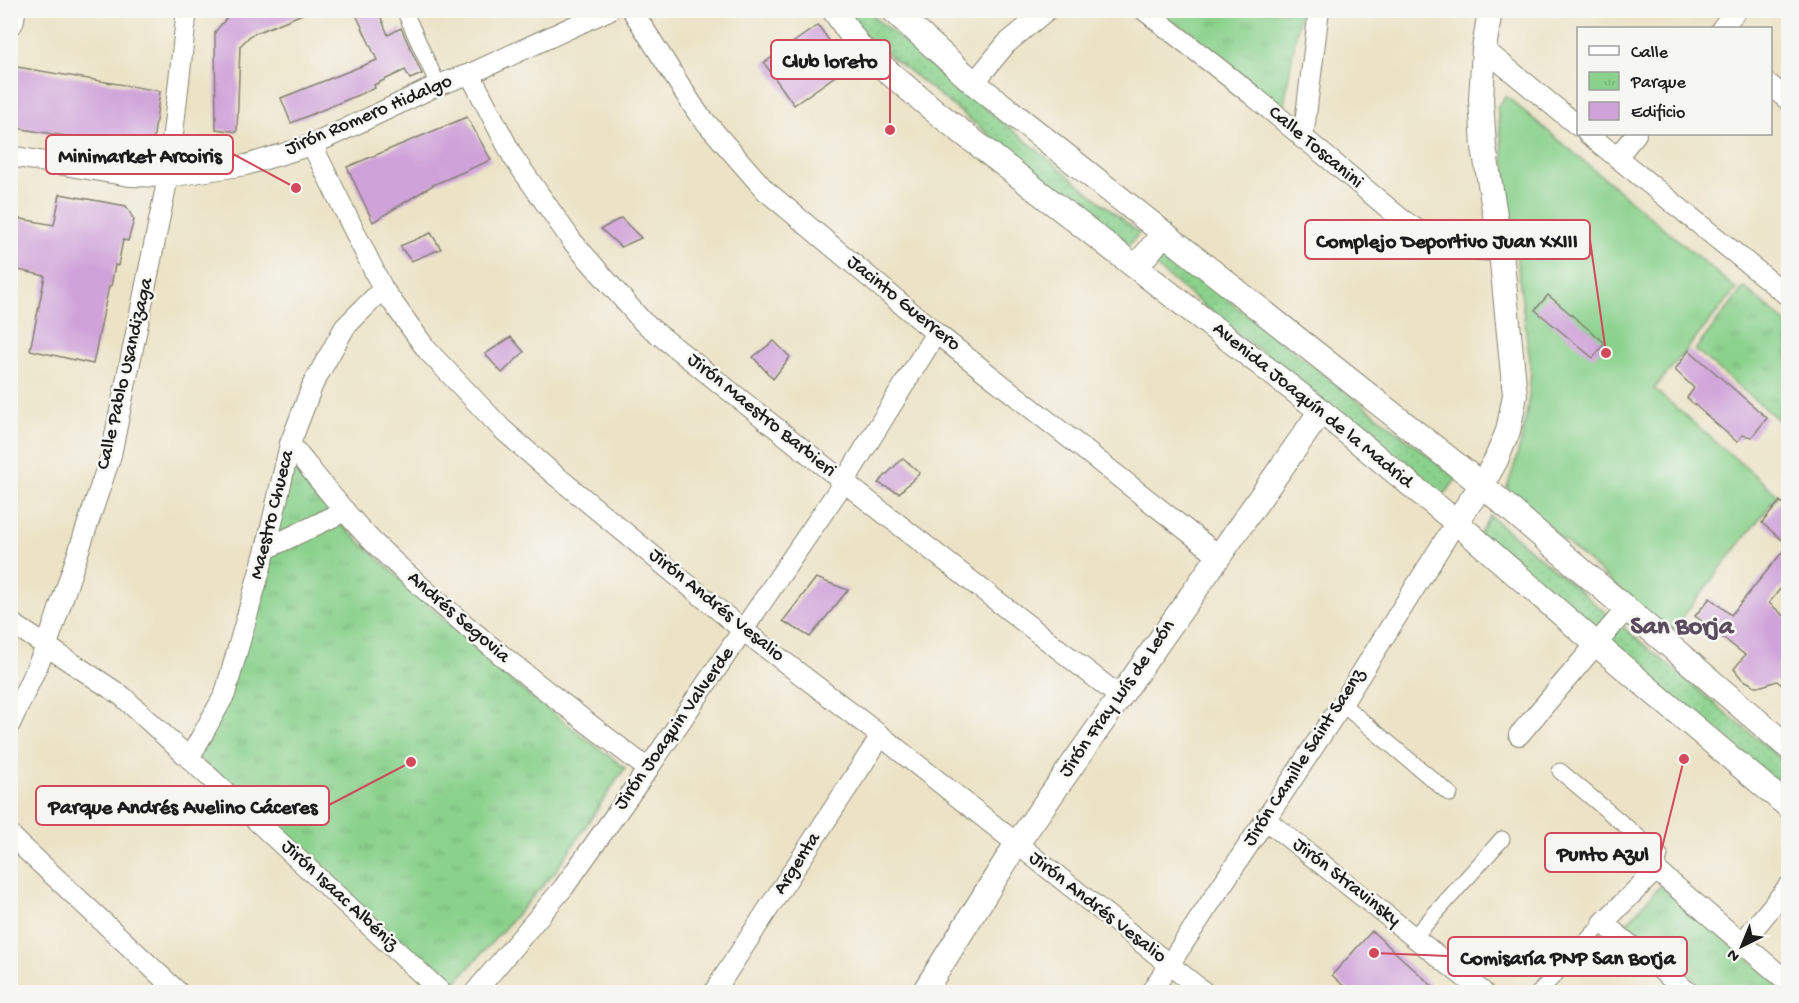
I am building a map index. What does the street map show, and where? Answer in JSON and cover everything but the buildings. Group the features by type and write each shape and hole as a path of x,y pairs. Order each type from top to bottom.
{"main road":[{"path":"10,21 12,10"}],"street":[{"name":"Calle Pablo Usandizaga","path":"10,724 47,645 111,454 168,177 187,10"},
{"path":"404,10 438,85"},
{"name":"Jirón Romero Hidalgo","path":"10,156 129,176 168,177 246,165 312,145 438,85 470,74 609,10"},
{"name":"Jacinto Guerrero","path":"632,10 697,112 765,190 936,333 1218,555"},
{"name":"Avenida Joaquín de la Madrid","path":"834,10 861,49 936,112 1321,411 1456,522 1596,645 1788,806"},
{"path":"893,10 974,83 1482,485 1788,747"},
{"path":"974,83 1006,44 1047,10"},
{"name":"Calle Toscanini","path":"1144,10 1251,94 1400,218 1429,238 1457,247 1501,252"},
{"path":"1303,139 1319,10"},
{"path":"1456,522 1496,460 1508,431 1515,395 1501,252 1484,147 1481,99 1484,50 1490,10"},
{"path":"1723,27 1737,10"},
{"path":"1484,50 1577,125"},
{"name":"Jirón Maestro Barbieri","path":"470,74 513,157 572,241 643,322 1119,696"},
{"path":"1772,87 1788,100"},
{"path":"1589,135 1788,296"},
{"path":"1617,157 1635,135"},
{"name":"Jirón Andrés Vesalio","path":"312,145 383,289 427,350 502,429 744,631 881,736 1204,993"},
{"path":"1136,267 1164,233"},
{"name":"Maestro Chueca","path":"190,757 225,694 266,549 290,444 313,384 345,327 383,289"},
{"name":"Jirón Joaquin Valverde","path":"475,993 564,887 648,769 844,482 936,333"},
{"name":"Jirón Fray Luís de León","path":"924,993 1016,845 1321,411"},
{"name":"Andrés Segovia","path":"290,444 372,541 440,604 529,680 648,769"},
{"path":"266,549 345,511"},
{"name":"Jirón Camille Saint Saenz","path":"1151,993 1342,704 1456,522"},
{"path":"1519,735 1627,608"},
{"name":"Jirón Isaac Albéniz","path":"10,622 122,696 441,993"},
{"path":"1342,704 1450,794"},
{"name":"Argenta","path":"714,993 881,736"},
{"path":"1539,993 1603,923 1656,870 1660,855 1560,771"},
{"name":"Jirón Stravinsky","path":"1265,819 1483,993"},
{"path":"10,835 178,993"},
{"path":"1414,937 1502,839"},
{"path":"1656,870 1788,982"},
{"path":"1742,943 1788,887"},
{"path":"1603,923 1688,993"}],"green space":[{"path":"847,11 871,11 876,19 1139,233 1129,245 857,30"},
{"path":"1156,11 1300,11 1283,111"},
{"path":"1506,96 1736,289 1654,389 1778,495 1670,633 1506,490 1523,431 1531,370 1497,107"},
{"path":"1165,251 1457,478 1442,498 1152,264"},
{"path":"1744,287 1788,324 1788,428 1695,350"},
{"path":"287,458 331,510 272,540"},
{"path":"1490,516 1787,764 1774,783 1478,536"},
{"path":"338,521 513,683 625,768 555,872 448,991 197,756 271,554"},
{"path":"1660,886 1788,992 1709,992 1626,924"}],"place":[{"name":"Club loreto","path":"890,130"},
{"name":"Minimarket Arcoiris","path":"296,188"},
{"name":"Complejo Deportivo Juan XXIII","path":"1606,353"},
{"name":"Punto Azul","path":"1684,759"},
{"name":"Parque Andrés Avelino Cáceres","path":"411,762"},
{"name":"Comisaría PNP San Borja","path":"1374,953"}],"district":[{"name":"San Borja","path":"1682,628"}]}
